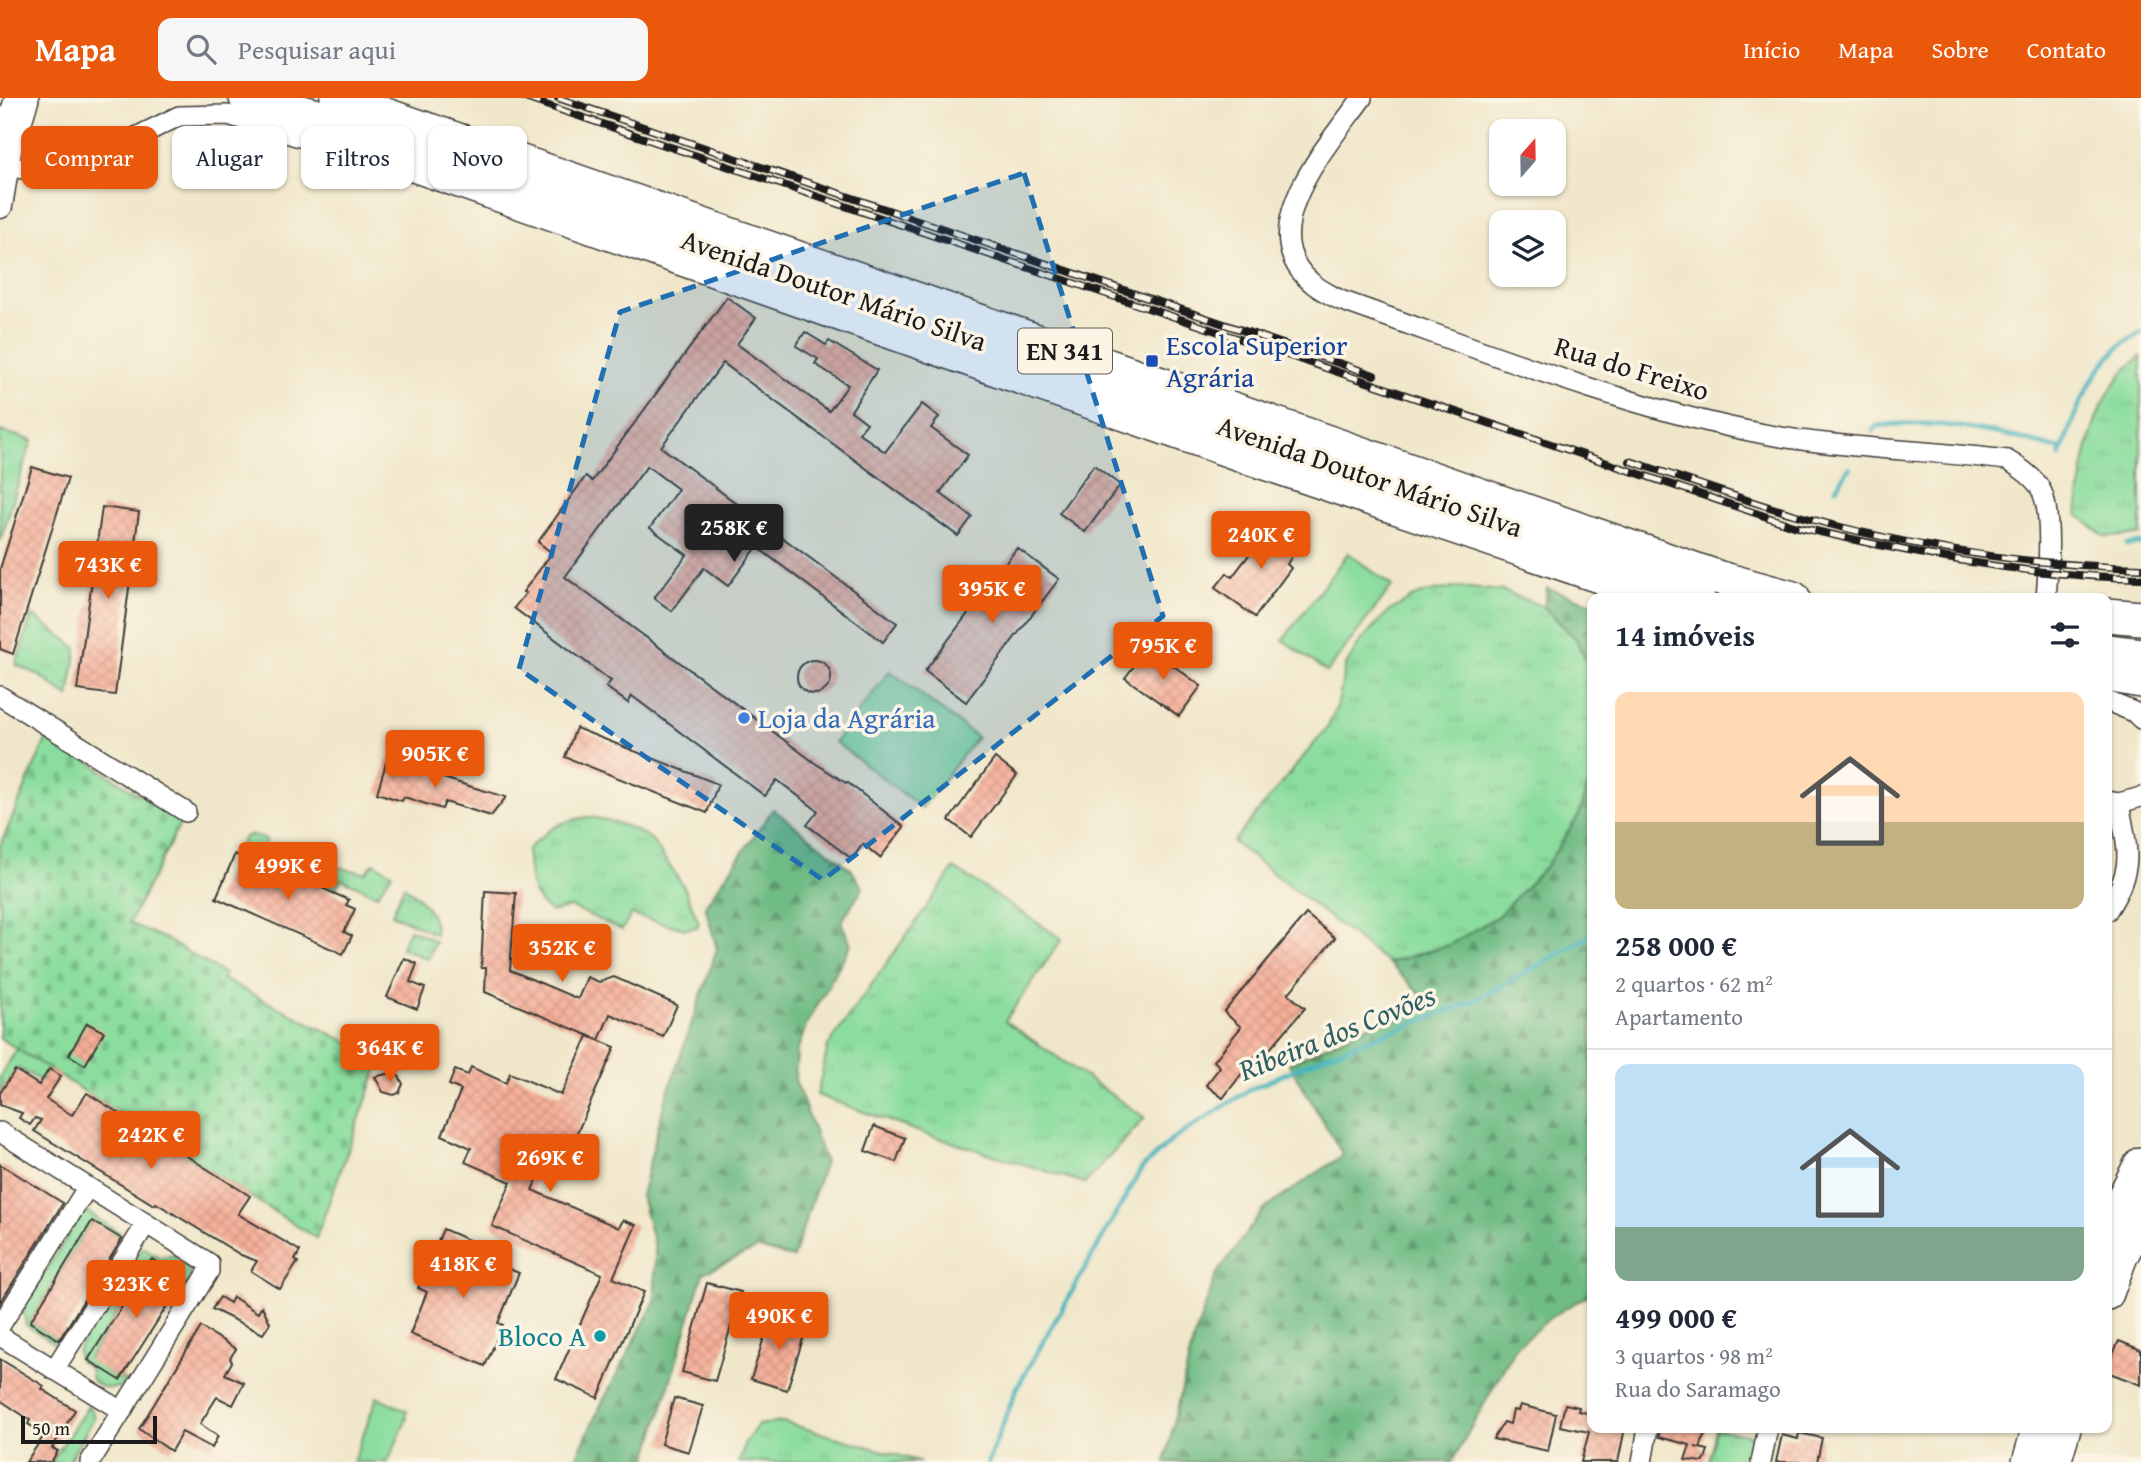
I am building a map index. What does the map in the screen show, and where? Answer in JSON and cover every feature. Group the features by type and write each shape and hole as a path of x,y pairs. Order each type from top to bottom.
{"highway":[{"name":"EN 341","path":"246,98 314,115 1684,593"},
{"name":"EN 341","path":"337,98 1720,578 1775,593"},
{"path":"2112,615 2141,618"},
{"path":"2112,652 2141,655"},
{"path":"2112,676 2141,681"},
{"path":"2112,1220 2141,1164"},
{"path":"2112,1280 2141,1216"},
{"path":"2029,1462 2038,1433"},
{"path":"2054,1462 2063,1433"}],"street":[{"name":"Rua do Freixo","path":"1362,98 1314,164 1295,198 1289,221 1289,242 1298,268 1312,283 1340,300 1584,385 1682,415 1808,442 2007,460 2024,471 2040,488 2046,505 2046,593"},
{"path":"0,206 15,108"},
{"name":"Avenida Doutor Mário Silva","path":"7,167 54,172 75,167 178,116 228,115 407,170 1261,469 1627,593"},
{"path":"0,696 186,812"},
{"path":"2112,703 2134,712 2141,719"},
{"path":"2112,903 2127,873 2127,847 2113,802 2141,797"},
{"path":"0,1132 209,1264 209,1271 90,1462"},
{"path":"0,1326 87,1188"},
{"path":"54,1370 146,1224"},
{"path":"0,1336 122,1411"},
{"path":"1642,1462 1647,1433"},
{"path":"1761,1462 1767,1433"}],"highlighted area":[{"path":"1024,173 1163,616 823,880 519,669 620,312"}],"green space":[{"path":"2141,356 2141,535 2105,537 2077,514 2087,449 2101,407 2111,388 2124,371"},
{"path":"0,431 32,440 0,542"},
{"path":"1348,553 1392,586 1327,672 1283,640"},
{"path":"1457,587 1503,591 1544,607 1576,639 1587,662 1587,790 1579,815 1545,868 1498,916 1449,945 1388,963 1233,842 1328,727 1338,704 1345,667 1360,642 1388,612 1419,594"},
{"path":"1547,588 1587,601 1587,662 1576,639 1544,607"},
{"path":"32,615 77,648 69,697 37,674 16,665"},
{"path":"890,671 977,737 922,808 835,742"},
{"path":"48,735 181,822 129,923 167,940 224,974 222,979 381,1059 316,1238 0,1038 0,846"},
{"path":"1587,790 1587,1296 1551,1317 1515,1348 1452,1462 1165,1462 1193,1341 1216,1275 1263,1210 1343,1155 1289,1064 1425,998 1388,963 1449,945 1498,916 1547,865 1579,815"},
{"path":"773,809 851,869 863,888 841,922 851,944 806,1026 797,1052 795,1080 825,1161 793,1258 758,1248 703,1273 646,1462 574,1462 655,1301 655,1249 641,1196 664,1104 717,949 705,906"},
{"path":"589,817 621,825 651,839 684,887 699,923 697,927 686,929 631,915 622,930 571,907 551,912 543,906 534,892 527,850 555,827"},
{"path":"251,835 266,839 265,852 365,873 374,863 392,873 377,895 341,879 336,888 240,846 244,837"},
{"path":"954,868 1062,939 1005,1021 1145,1118 1085,1183 925,1134 817,1095 828,1046"},
{"path":"404,886 430,913 435,934 392,914"},
{"path":"409,929 435,941 428,959 401,948"},
{"path":"17,1049 49,1069 41,1081 17,1067 0,1093 0,1076"},
{"path":"84,1210 122,1234 121,1239 92,1221 30,1322 63,1343 57,1345 26,1325 23,1309"},
{"path":"145,1248 159,1257 176,1255 187,1266 191,1281 186,1286 182,1283 183,1279 151,1259 88,1359 129,1383 106,1388 92,1380 90,1367 79,1361 77,1351 141,1249"},
{"path":"377,1397 407,1411 407,1418 388,1462 353,1462"},
{"path":"88,1406 94,1418 68,1462 51,1462"},
{"path":"783,1422 921,1462 739,1462 745,1443 758,1425"},
{"path":"1715,1433 1757,1437 1752,1462 1709,1462"}],"building":[{"path":"727,297 756,318 737,344 829,411 848,385 815,364 818,359 796,346 805,332 826,345 829,341 877,370 851,411 867,423 859,433 885,452 922,404 939,417 931,428 968,455 940,493 972,517 958,536 723,363 661,447 897,623 883,642 757,547 728,586 704,568 672,611 654,598 687,555 650,528 678,489 647,466 565,577 815,763 847,782 904,827 880,858 863,844 852,859 807,825 818,811 777,780 765,796 632,696 628,703 606,687 611,681 514,608 552,553 538,542 586,476 592,481"},
{"path":"1094,465 1120,485 1085,532 1059,513"},
{"path":"32,467 68,478 13,654 0,649 0,569"},
{"path":"102,507 139,512 115,695 77,690"},
{"path":"1271,526 1294,536 1299,545 1287,564 1291,568 1255,617 1215,588 1227,573 1232,577"},
{"path":"1017,548 1059,579 966,702 925,671"},
{"path":"1148,647 1201,686 1179,716 1125,678"},
{"path":"814,660 826,665 831,677 826,689 814,694 802,689 797,677 802,665"},
{"path":"576,728 718,784 707,813 565,757"},
{"path":"995,758 1017,775 971,837 949,820"},
{"path":"387,760 506,797 491,816 445,802 442,809 404,797 402,801 377,793"},
{"path":"235,854 252,862 254,858 349,900 346,905 355,909 344,932 352,936 343,954 216,898"},
{"path":"485,891 516,893 510,970 578,999 587,977 599,982 614,977 677,1005 663,1037 610,1014 599,1040 485,992 486,968 481,968"},
{"path":"1306,914 1335,938 1288,994 1305,1008 1269,1050 1264,1045 1223,1098 1206,1085 1220,1067 1214,1061 1241,1027 1224,1012"},
{"path":"404,958 417,964 410,982 425,988 417,1009 387,997"},
{"path":"87,1023 104,1032 85,1065 69,1055"},
{"path":"588,1036 615,1047 566,1158 550,1151 532,1190 619,1228 623,1220 636,1225 613,1278 644,1292 598,1398 556,1379 602,1274 492,1226 511,1182 465,1162 471,1148 442,1135 461,1090 449,1085 455,1070 468,1075 471,1067 506,1083 510,1073 561,1095"},
{"path":"49,1069 61,1076 46,1099 72,1115 87,1093 250,1196 238,1214 300,1251 295,1260 298,1262 280,1289 251,1271 257,1261 241,1255 156,1203 154,1205 34,1131 41,1120 35,1118 30,1125 19,1118 22,1113 0,1105 0,1093 15,1070 39,1085"},
{"path":"390,1073 399,1076 403,1084 399,1093 394,1095 383,1092 375,1077"},
{"path":"874,1126 905,1138 896,1162 865,1151"},
{"path":"0,1164 63,1203 0,1303"},
{"path":"92,1221 122,1239 59,1340 30,1322"},
{"path":"443,1229 473,1242 468,1252 519,1273 498,1323 503,1325 485,1366 410,1334 427,1292 418,1288"},
{"path":"152,1259 184,1279 176,1291 173,1290 165,1304 167,1306 120,1380 88,1360"},
{"path":"707,1283 741,1292 715,1381 682,1372"},
{"path":"220,1297 230,1303 233,1297 258,1313 262,1306 270,1323 263,1334 212,1309"},
{"path":"771,1315 807,1326 787,1390 751,1379"},
{"path":"201,1327 236,1349 225,1374 244,1383 233,1405 217,1397 200,1424 218,1436 212,1448 182,1432 171,1451 139,1429"},
{"path":"2119,1341 2141,1350 2141,1385 2112,1374 2112,1356"},
{"path":"0,1359 44,1386 42,1389 75,1410 52,1448 58,1451 51,1462 26,1462 45,1434 28,1424 30,1420 0,1400"},
{"path":"674,1398 703,1406 689,1452 661,1444"},
{"path":"1565,1404 1579,1407 1578,1411 1587,1413 1587,1432 1560,1426"},
{"path":"1520,1405 1556,1414 1548,1451 1493,1439 1504,1422 1510,1424 1513,1410 1518,1411"},
{"path":"1589,1433 1624,1433 1618,1462 1581,1462"},
{"path":"1659,1433 1705,1433 1700,1448 1695,1447 1708,1450 1704,1462 1685,1460 1690,1445 1659,1437"},
{"path":"1799,1433 1822,1438 1817,1462 1776,1462 1782,1435 1798,1439"}],"waterway":[{"path":"2060,456 2076,413 2098,371 2118,348 2141,332"},
{"path":"1873,431 1877,426 1899,424 1946,426 1994,433 2062,450"},
{"path":"1836,488 1849,468"},
{"name":"Ribeira dos Covões","path":"2127,545 2141,543"},
{"name":"Ribeira dos Covões","path":"988,1462 1017,1388 1142,1168 1173,1139 1249,1090 1329,1054 1472,1002 1587,938"}],"railway":[{"path":"525,98 1794,526 1880,545 2009,568 2141,578"},
{"path":"558,98 1374,375"},
{"path":"1630,461 1775,509 1880,536 2010,558 2141,568"}],"place":[{"name":"Escola Superior Agrária","path":"1152,361"},
{"name":"Loja da Agrária","path":"744,718"},
{"name":"Bloco A","path":"600,1336"}]}
